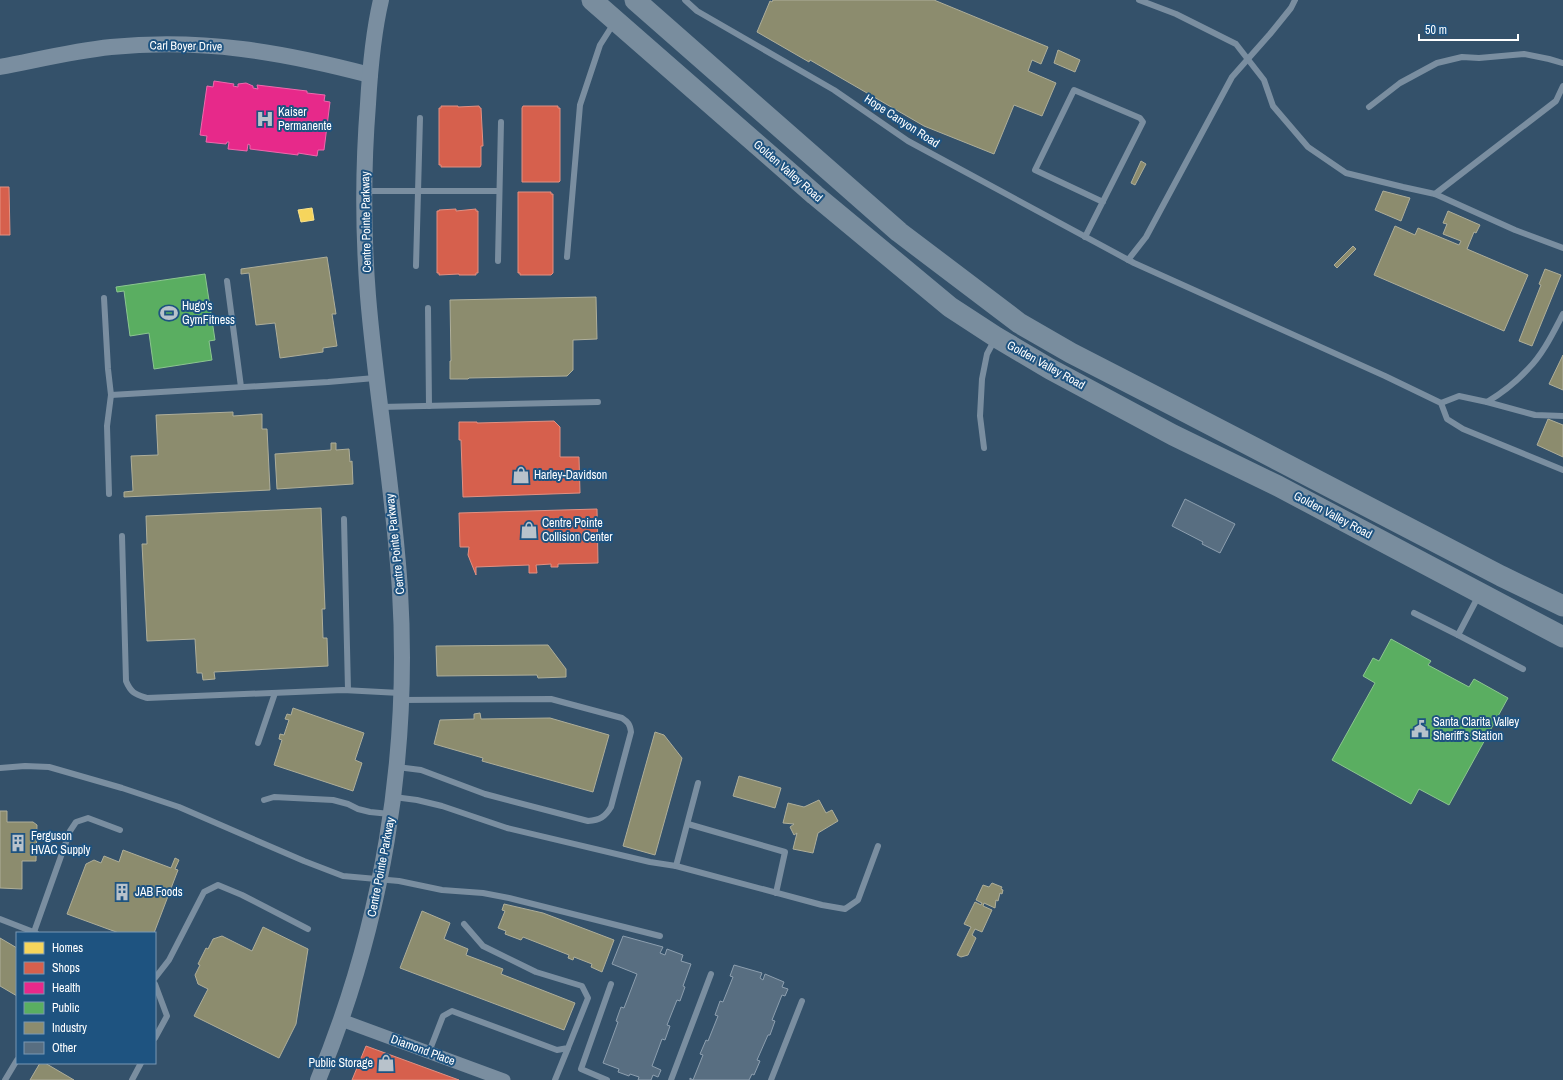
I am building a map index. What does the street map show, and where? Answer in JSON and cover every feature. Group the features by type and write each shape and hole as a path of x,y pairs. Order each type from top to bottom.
{"main road":[{"name":"Golden Valley Road","path":"592,0 814,195 950,307 996,337 1050,368 1173,435 1278,486 1563,637"},
{"name":"Golden Valley Road","path":"635,0 899,232 1019,323 1071,353 1176,408 1501,576 1563,606"}],"street":[{"name":"Centre Pointe Parkway","path":"318,1080 341,1020 358,968 380,880 394,797 402,697 400,591 368,294 364,191 366,119 370,75 381,0"},
{"name":"Carl Boyer Drive","path":"0,67 60,54 112,47 190,44 268,52 320,62 370,75"},
{"name":"Diamond Place","path":"341,1020 504,1080"}],"lane":[{"name":"Hope Canyon Road","path":"685,0 697,11 834,90 908,141 1085,237 1131,261 1385,376 1441,403"},
{"path":"1139,0 1176,14 1236,44 1264,80 1273,106 1308,147 1346,173 1435,194 1515,230 1563,248"},
{"path":"1131,261 1146,237 1232,77 1270,34 1291,8 1295,0"},
{"path":"567,258 580,105 600,45 616,20"},
{"path":"1369,107 1400,83 1437,63 1462,57 1479,58 1524,54 1563,63"},
{"path":"1435,194 1556,101 1563,86"},
{"path":"1085,237 1103,202 1144,122 1140,118 1074,90 1034,170 1103,202"},
{"path":"416,266 420,118"},
{"path":"498,261 501,122"},
{"path":"364,191 499,191"},
{"path":"227,281 241,387"},
{"path":"104,298 111,395 107,426 108,494"},
{"path":"428,308 429,406"},
{"path":"1487,402 1504,391 1529,369 1549,340 1563,314"},
{"path":"984,448 980,416 982,379 987,354 996,337"},
{"path":"111,395 377,378"},
{"path":"1563,416 1535,415 1460,396 1441,403 1447,419 1464,429 1563,470"},
{"path":"380,407 598,402"},
{"path":"344,518 348,690"},
{"path":"122,536 126,681 129,690 137,695 147,698 348,690 402,697 551,699 622,718 627,721 631,732 611,807 608,813 601,819 596,820 588,821 485,794 421,770 397,767"},
{"path":"1458,635 1480,592"},
{"path":"1414,613 1523,668"},
{"path":"258,743 275,693"},
{"path":"0,768 25,766 48,767 122,788 179,808 343,876 399,881 442,890 483,893 509,898 660,936"},
{"path":"676,866 698,783"},
{"path":"264,800 274,797 333,800 370,812 391,814"},
{"path":"394,797 417,800 442,806 507,828 650,862 676,866 822,906 845,909 858,900 878,846"},
{"path":"35,932 70,831 76,822 88,818 120,830"},
{"path":"688,824 785,852 776,893"},
{"path":"156,977 169,960 204,892 218,885 242,894 308,929"},
{"path":"0,919 32,932"},
{"path":"464,924 483,946 536,972 582,986 588,998 555,1080"},
{"path":"670,1080 711,974"},
{"path":"607,1080 580,1069 611,984"},
{"path":"156,987 167,1016 156,1036"},
{"path":"771,1080 802,1002"},
{"path":"429,1052 443,1016 452,1011 557,1050 568,1048"},
{"path":"5,1080 16,1062"},
{"path":"132,1080 141,1064"}],"building: Homes":[{"path":"312,208 314,220 301,222 298,210"}],"building: Shops":[{"path":"441,106 479,106 481,108 483,146 481,146 480,167 441,167 441,165 439,165 439,108 441,108"},
{"path":"523,106 558,106 558,108 560,108 559,182 522,182"},
{"path":"0,187 9,187 10,235 0,235"},
{"path":"518,192 551,192 551,194 553,194 553,273 551,275 520,275 520,273 518,273"},
{"path":"456,209 456,211 476,209 476,211 478,211 478,273 476,273 476,275 439,275 439,273 437,273 437,211"},
{"name":"Harley-Davidson","path":"554,421 560,427 560,457 579,457 580,493 463,497 459,422"},
{"name":"Centre Pointe Collision Center","path":"597,509 598,563 558,564 558,567 551,567 551,564 536,565 537,573 529,573 529,565 476,567 476,575 468,555 469,547 460,547 459,513"},
{"name":"Public Storage","path":"366,1046 459,1080 352,1080"}],"building: Health":[{"name":"Kaiser Permanente","path":"214,81 234,84 233,86 238,87 238,84 246,83 253,86 253,88 258,89 257,85 307,91 307,93 325,95 324,101 330,102 324,150 318,150 317,156 298,153 298,155 250,149 250,145 248,144 247,151 228,149 229,142 226,144 206,142 207,136 200,135 207,86 213,87"}],"building: Public":[{"name":"Hugo's GymFitness","path":"205,274 215,340 209,341 212,360 154,369 149,333 130,336 124,291 117,292 116,287"},
{"name":"Santa Clarita Valley Sheriff’s Station","path":"1391,639 1431,661 1428,665 1469,687 1474,679 1508,698 1449,805 1419,789 1411,804 1332,760 1375,683 1363,676 1373,658 1379,661"}],"building: Industry":[{"path":"773,0 934,0 1048,47 1041,64 1032,60 1028,71 1056,83 1042,116 1014,105 994,154 924,126 810,60 809,62 757,32 770,1 772,2"},
{"path":"1058,50 1080,60 1075,72 1054,63"},
{"path":"1141,161 1146,164 1135,185 1131,183"},
{"path":"1383,191 1410,198 1401,221 1375,210"},
{"path":"1448,211 1480,225 1476,233 1474,232 1467,249 1528,275 1504,331 1374,275 1395,226 1415,235 1418,228 1459,245 1461,241 1443,234 1447,224 1443,223"},
{"path":"1353,246 1356,249 1337,268 1334,265"},
{"path":"327,257 336,314 332,314 337,346 323,348 323,352 280,358 275,323 256,325 249,273 241,274 241,269"},
{"path":"1545,269 1561,275 1532,346 1519,341 1541,285 1539,284"},
{"path":"596,297 597,339 573,340 573,370 567,376 450,379 450,300"},
{"path":"1563,355 1563,390 1549,384"},
{"path":"233,412 233,416 262,414 262,429 267,429 270,490 124,497 124,492 133,491 131,456 158,455 156,415"},
{"path":"1548,419 1563,425 1563,457 1537,445"},
{"path":"331,443 336,443 336,450 349,449 350,462 352,461 353,484 277,489 275,454 331,450"},
{"path":"321,508 325,609 322,609 323,638 327,638 328,666 214,672 215,679 203,680 202,673 197,673 195,639 147,641 142,544 147,544 146,516"},
{"path":"548,645 566,669 566,677 538,678 537,675 437,676 436,646"},
{"path":"293,708 364,733 355,760 362,763 353,791 274,765 282,740 279,739 280,734 284,735 289,720 285,719 287,714 291,715"},
{"path":"480,713 481,719 550,718 609,735 593,792 482,761 483,758 434,744 440,720 474,719 474,714"},
{"path":"655,732 664,735 682,758 655,855 623,846"},
{"path":"739,776 781,788 775,808 733,796"},
{"path":"819,800 826,813 832,810 838,821 818,833 813,853 793,849 797,833 794,835 790,827 794,824 783,823 788,803 804,807"},
{"name":"Ferguson HVAC Supply","path":"0,811 7,811 7,822 33,822 37,825 36,861 22,861 22,889 0,888"},
{"name":"JAB Foods","path":"123,850 171,868 175,858 179,860 175,869 178,870 154,932 116,932 67,914 86,864 94,860 101,863 104,856 119,862"},
{"path":"992,883 1002,887 1002,894 1000,893 998,901 996,900 995,908 984,903 983,906 992,910 982,932 975,929 972,935 976,938 968,955 961,957 957,955 971,927 964,924 975,902 981,905 982,903 976,900 983,885 989,887"},
{"path":"504,904 543,913 614,940 602,972 591,967 592,964 574,957 573,960 568,958 569,955 523,937 521,940 505,934 506,931 498,928 505,911 502,910"},
{"path":"422,911 450,923 444,939 468,949 466,955 503,969 501,974 575,1003 564,1030 400,968"},
{"path":"263,927 308,949 296,1024 279,1058 194,1016 208,989 198,984 195,975 200,965 198,964 206,948 208,949 213,939 222,936 252,951"},
{"path":"0,938 16,947 16,995 0,986"},
{"path":"39,1064 47,1064 74,1080 30,1080"}],"building: Other":[{"path":"1185,499 1235,524 1220,553 1202,544 1203,542 1172,526"},
{"path":"623,936 663,947 660,953 665,955 667,949 683,955 681,961 691,964 683,986 685,987 680,1001 677,1000 667,1025 670,1026 665,1040 662,1039 652,1066 661,1070 658,1077 653,1075 651,1080 638,1080 639,1077 630,1074 629,1076 618,1072 619,1069 603,1063 618,1022 616,1021 621,1007 624,1008 637,974 612,964"},
{"path":"734,965 762,973 760,978 763,980 765,974 784,982 782,987 788,989 785,996 782,995 772,1020 775,1021 770,1035 768,1035 757,1060 760,1061 754,1075 752,1074 749,1080 693,1080 703,1055 700,1054 706,1040 708,1041 718,1016 715,1015 720,1001 723,1002 733,977 730,976"}],"place":[{"name":"Kaiser Permanente","path":"265,119"},
{"name":"Hugo's GymFitness","path":"169,313"},
{"name":"Harley-Davidson","path":"521,475"},
{"name":"Centre Pointe Collision Center","path":"529,530"},
{"name":"Santa Clarita Valley Sheriff’s Station","path":"1420,729"},
{"name":"Ferguson HVAC Supply","path":"18,843"},
{"name":"JAB Foods","path":"122,892"},
{"name":"Public Storage","path":"386,1063"}]}
